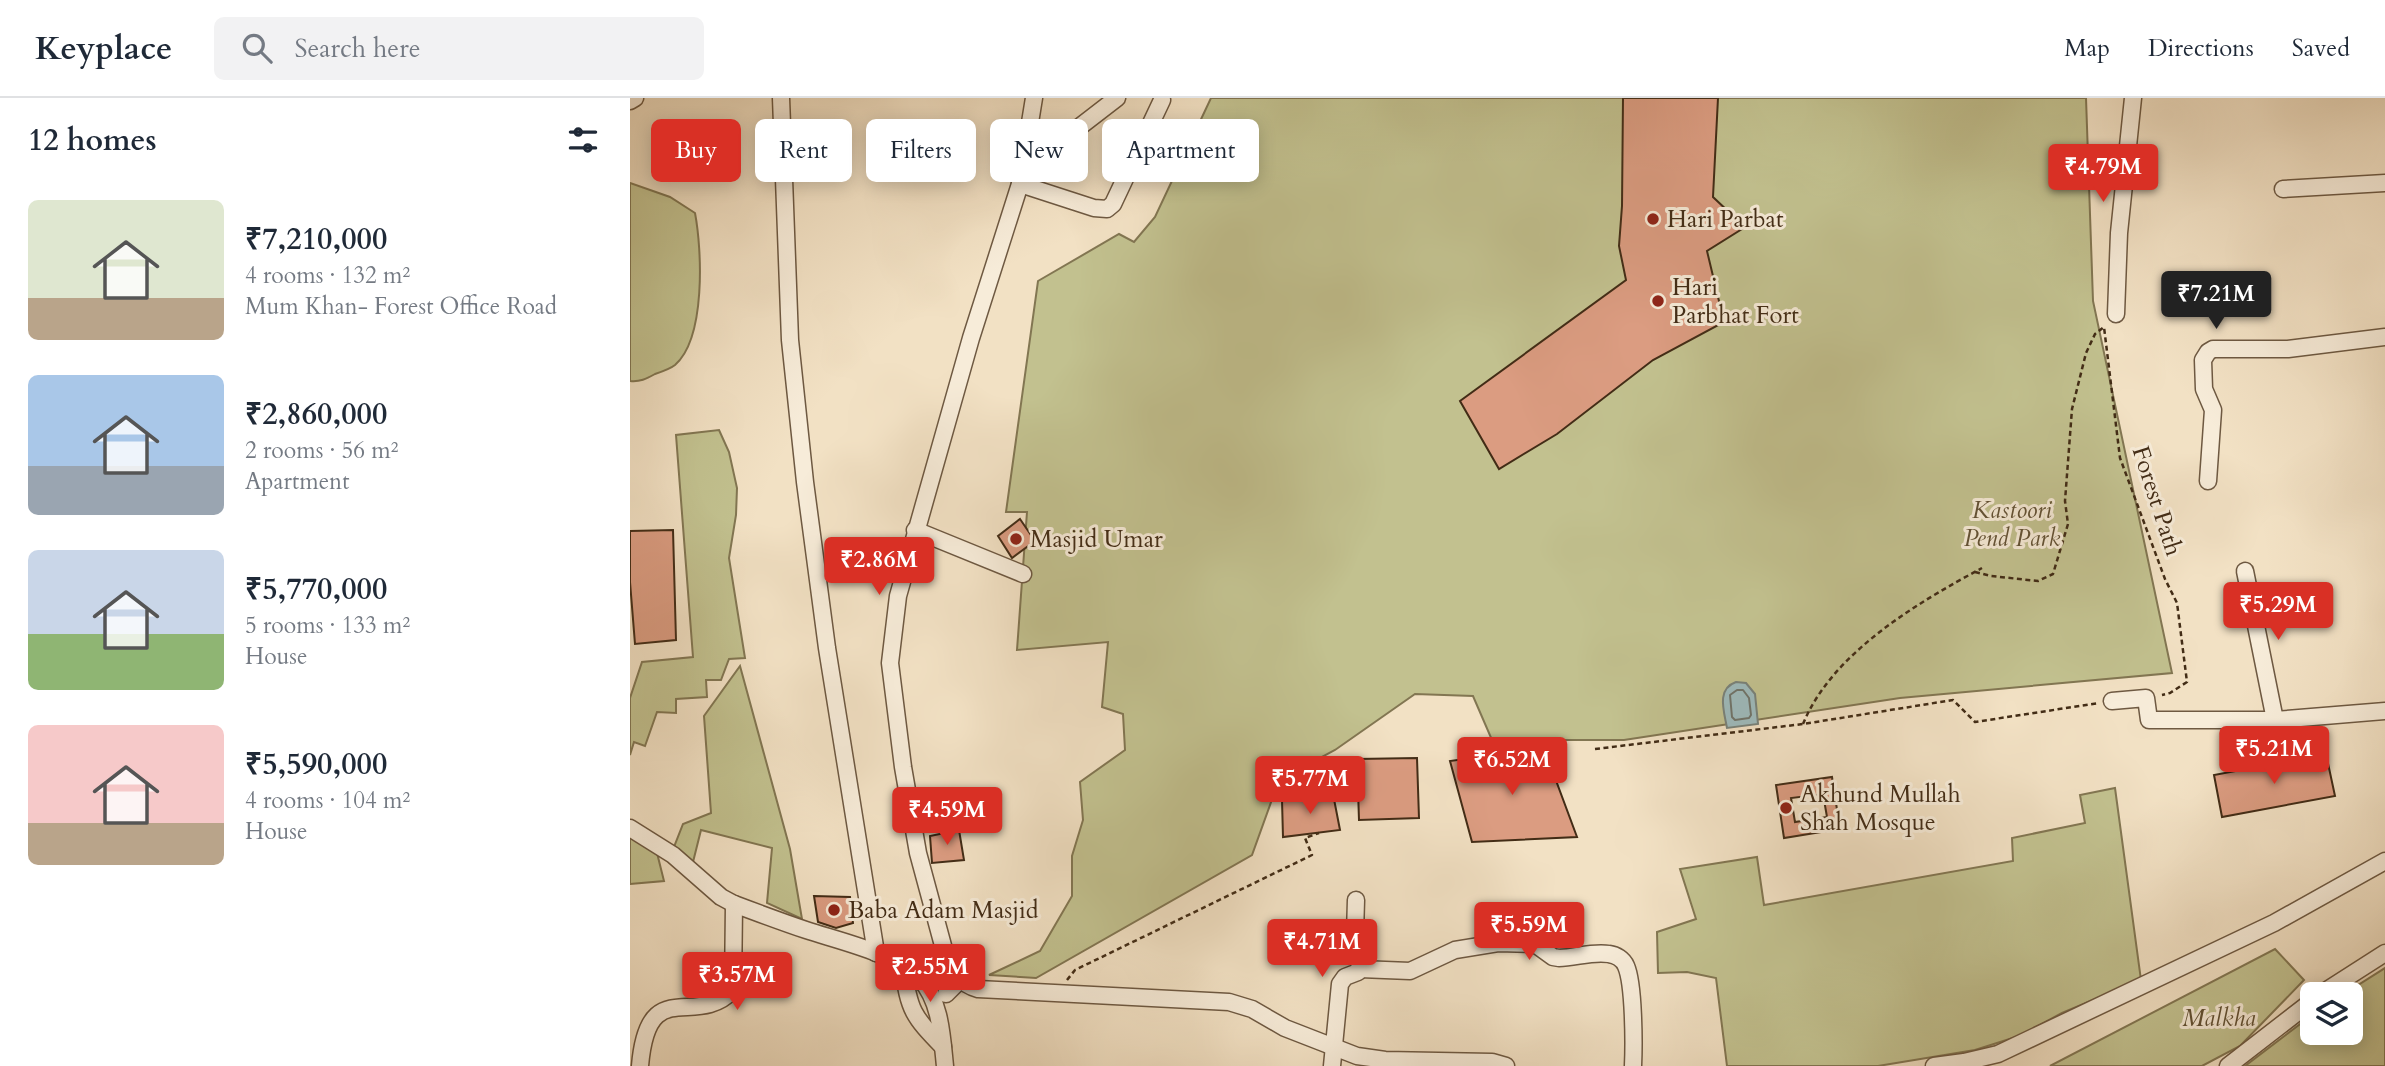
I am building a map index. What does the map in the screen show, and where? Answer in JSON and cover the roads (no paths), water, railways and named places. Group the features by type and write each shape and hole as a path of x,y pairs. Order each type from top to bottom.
{"street":[{"path":"630,100 635,98"},
{"path":"780,98 790,340 801,444 827,648 876,953"},
{"path":"1030,119 1034,98"},
{"path":"1088,120 1117,98"},
{"path":"2116,314 2119,233 2133,98"},
{"path":"1163,100 1112,204 1107,209 1094,208 1020,184 971,338 898,596 890,663 903,767 918,853 944,953 963,983 978,989 1229,1002 1252,1009 1285,1028 1357,1056 1385,1060 1492,1062 1506,1066"},
{"path":"2283,189 2385,183"},
{"path":"2208,481 2213,410 2204,389 2203,360 2207,352 2213,349 2288,349 2385,337"},
{"path":"915,530 1023,574"},
{"path":"2245,571 2275,720"},
{"path":"2112,701 2146,698 2149,720 2275,720 2385,711"},
{"path":"630,828 673,855 721,897 734,904 876,953 920,979 939,998"},
{"path":"1934,1066 1998,1054 2274,923 2385,861"},
{"path":"1332,1066 1340,984 1345,977 1358,972 1360,968 1356,950 1356,900"},
{"path":"640,1066 647,1028 659,1013 668,1009 715,1003 733,990 734,904"},
{"path":"1360,968 1410,971 1455,950 1498,943 1535,944 1553,957 1559,958 1598,953 1617,956 1623,962 1629,977 1633,1066"},
{"path":"2340,982 2385,953"},
{"path":"903,967 907,997 916,1019 943,1047"},
{"path":"945,1066 938,1014 939,998 960,979"},
{"path":"2228,1066 2300,1010"}],"water":[{"path":"1736,682 1746,683 1755,694 1758,724 1727,728 1723,708 1724,695 1730,685"}],"place":[{"name":"Hari Parbat","path":"1653,219"},
{"name":"Hari Parbhat Fort","path":"1658,301"},
{"name":"Masjid Umar","path":"1016,539"},
{"name":"Akhund Mullah Shah Mosque","path":"1786,808"},
{"name":"Baba Adam Masjid","path":"834,910"}],"park label":[{"name":"Kastoori Pend Park","path":"2012,524"},
{"name":"Malkha","path":"2219,1018"}]}
